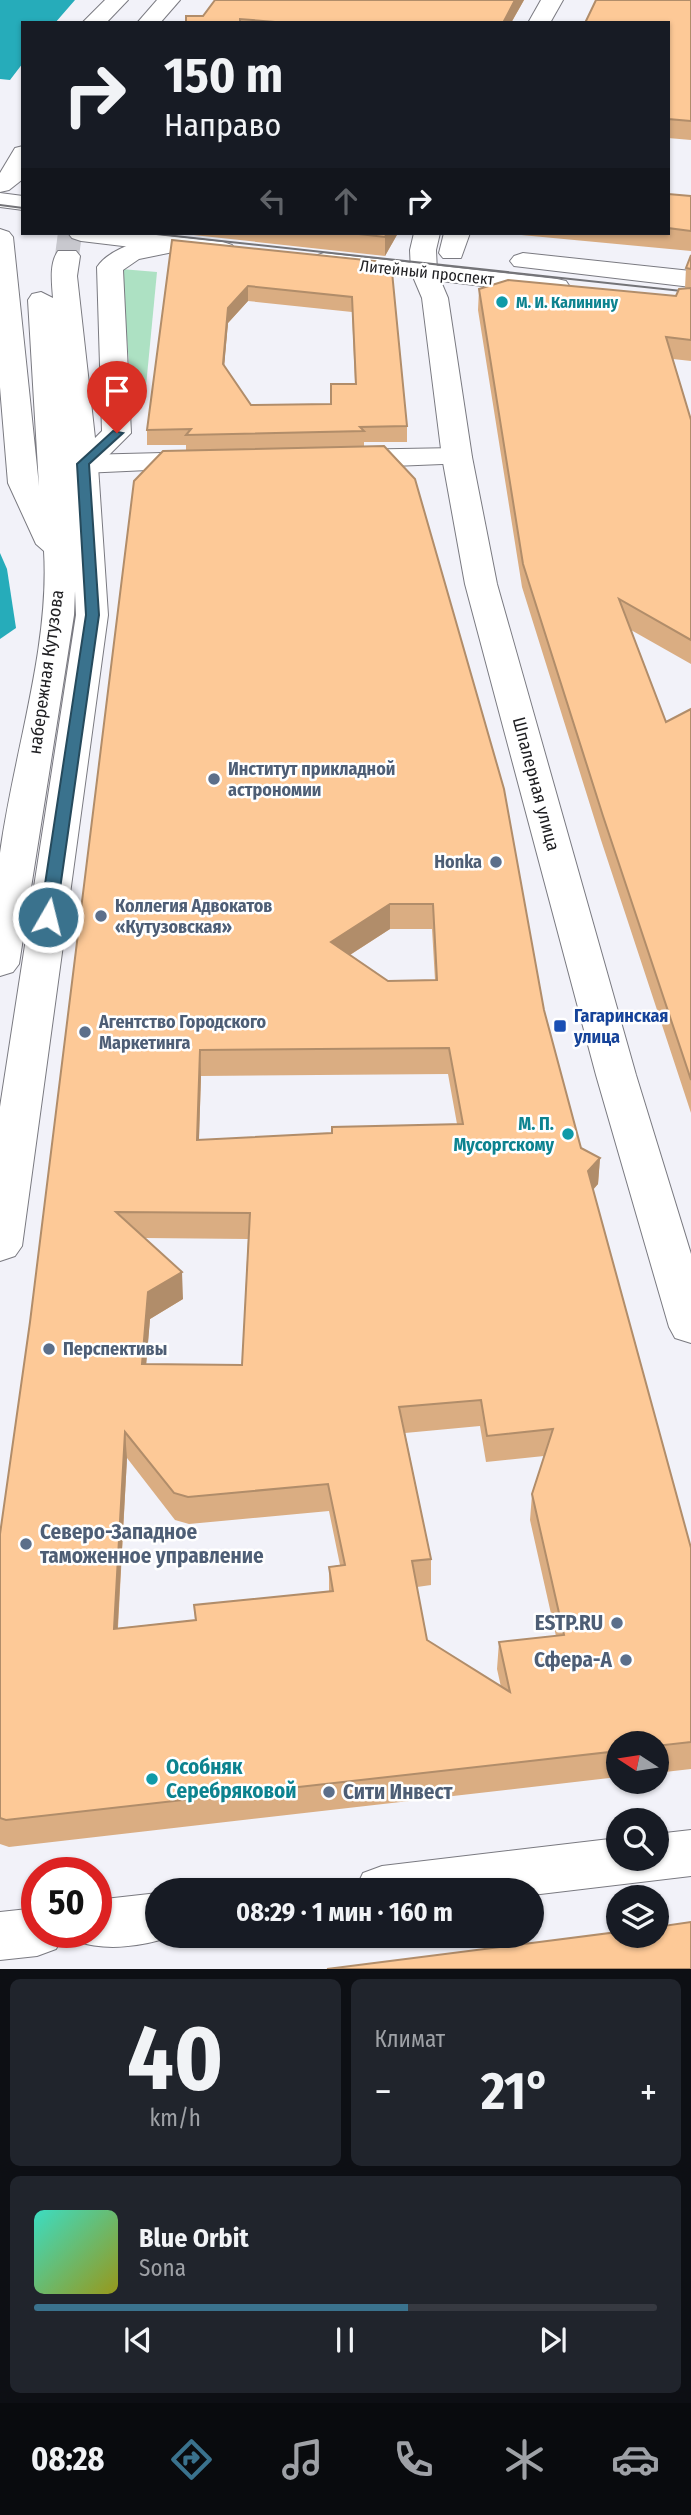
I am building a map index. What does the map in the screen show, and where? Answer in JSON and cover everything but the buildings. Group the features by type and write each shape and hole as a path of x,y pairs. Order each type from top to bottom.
{"main road":[{"path":"95,21 117,0"},
{"path":"124,21 142,0"},
{"path":"150,21 169,0"},
{"path":"172,21 188,0"},
{"path":"540,21 552,0"},
{"path":"0,185 13,175 21,157"},
{"path":"0,200 21,203"},
{"path":"0,222 21,225"},
{"path":"0,237 23,483 60,565"},
{"path":"63,247 174,245 253,254"},
{"path":"83,464 117,433 110,267 131,253 174,245"},
{"name":"набережная Кутузова","path":"0,964 58,615 60,565 39,278 63,247"},
{"name":"набережная Кутузова","path":"0,1246 92,615 83,464 63,247"},
{"name":"Литейный проспект","path":"310,249 437,248 691,279"},
{"name":"Литейный проспект","path":"437,248 691,300"},
{"name":"Шпалерная улица","path":"437,248 435,298 457,457 481,584 616,1075 691,1326"},
{"path":"321,459 457,457"},
{"path":"83,464 225,461"},
{"path":"669,1856 691,1853"},
{"path":"481,1878 606,1863"},
{"path":"112,1922 145,1918"},
{"path":"0,1936 21,1934"}],"green space":[{"path":"121,269 157,272 146,386 131,386"}],"water":[{"path":"0,0 75,0 57,21 21,21 21,66 10,80 0,79"},
{"path":"0,553 7,569 16,628 0,639"}],"tunnel":[{"path":"67,256 70,235"}],"tram line":[{"path":"0,205 21,208"},
{"path":"165,235 691,292"}],"place":[{"name":"М. И. Калинину","path":"502,302"},
{"name":"Институт прикладной астрономии","path":"214,779"},
{"name":"Honka","path":"496,862"},
{"name":"Коллегия Адвокатов «Кутузовская»","path":"101,916"},
{"name":"Гагаринская улица","path":"560,1026"},
{"name":"Агентство Городского Маркетинга","path":"85,1032"},
{"name":"М. П. Мусоргскому","path":"568,1134"},
{"name":"Перспективы","path":"49,1349"},
{"name":"Северо-Западное таможенное управление","path":"26,1544"},
{"name":"ESTP.RU","path":"617,1623"},
{"name":"Сфера-A","path":"626,1660"},
{"name":"Особняк Серебряковой","path":"152,1779"},
{"name":"Сити Инвест","path":"329,1792"}],"route":[{"path":"48,917 92,615 83,464 117,433"}]}
